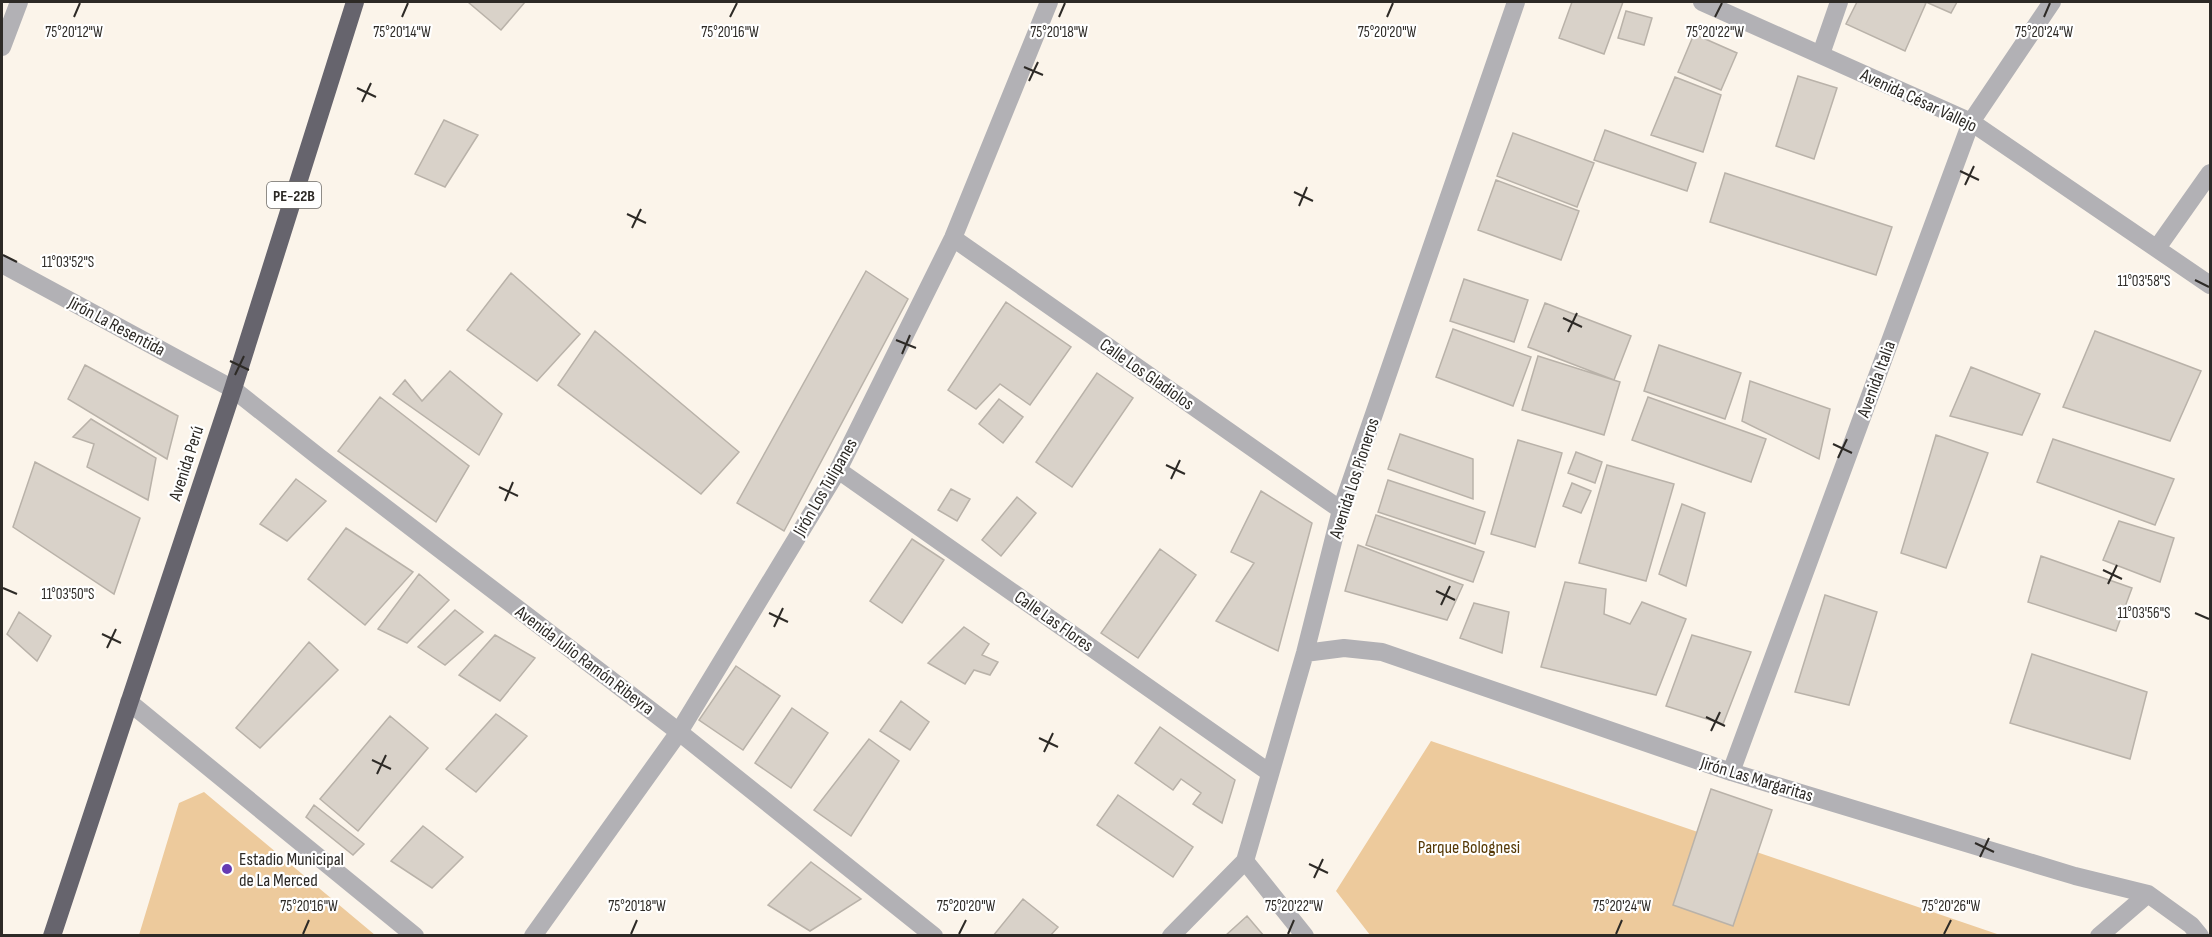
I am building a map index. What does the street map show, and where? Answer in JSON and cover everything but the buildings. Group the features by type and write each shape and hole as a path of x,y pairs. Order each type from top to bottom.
{"highway":[{"name":"Avenida Perú","path":"52,936 233,389 355,2"}],"street":[{"path":"2,47 19,2"},
{"name":"Jirón Los Tulipanes","path":"533,936 679,732 838,470 953,238 1049,2"},
{"name":"Avenida Los Pioneros","path":"1171,936 1245,861 1305,653 1341,510 1516,2"},
{"name":"Avenida César Vallejo","path":"1702,2 1971,122 2211,285"},
{"path":"1821,54 1839,2"},
{"name":"Avenida Italia","path":"1731,772 1971,122 2052,2"},
{"path":"2157,248 2211,173"},
{"name":"Calle Los Gladiolos","path":"953,238 1341,510"},
{"name":"Jirón La Resentida","path":"2,264 233,389"},
{"name":"Avenida Julio Ramón Ribeyra","path":"233,389 679,732 934,936"},
{"name":"Calle Las Flores","path":"838,470 1270,773"},
{"name":"Jirón Las Margaritas","path":"1305,653 1344,648 1382,652 1731,772 2075,876 2148,894 2190,925 2200,936"},
{"path":"129,702 415,936"},
{"path":"1245,861 1305,936"},
{"path":"2099,936 2148,894"}],"green space":[{"name":"Parque Bolognesi","path":"1431,741 2000,935 1370,935 1336,891"},
{"name":"Estadio Municipal de La Merced","path":"204,792 375,935 139,935 179,803"}],"place":[{"name":"Estadio Municipal de La Merced","path":"227,869"}]}
